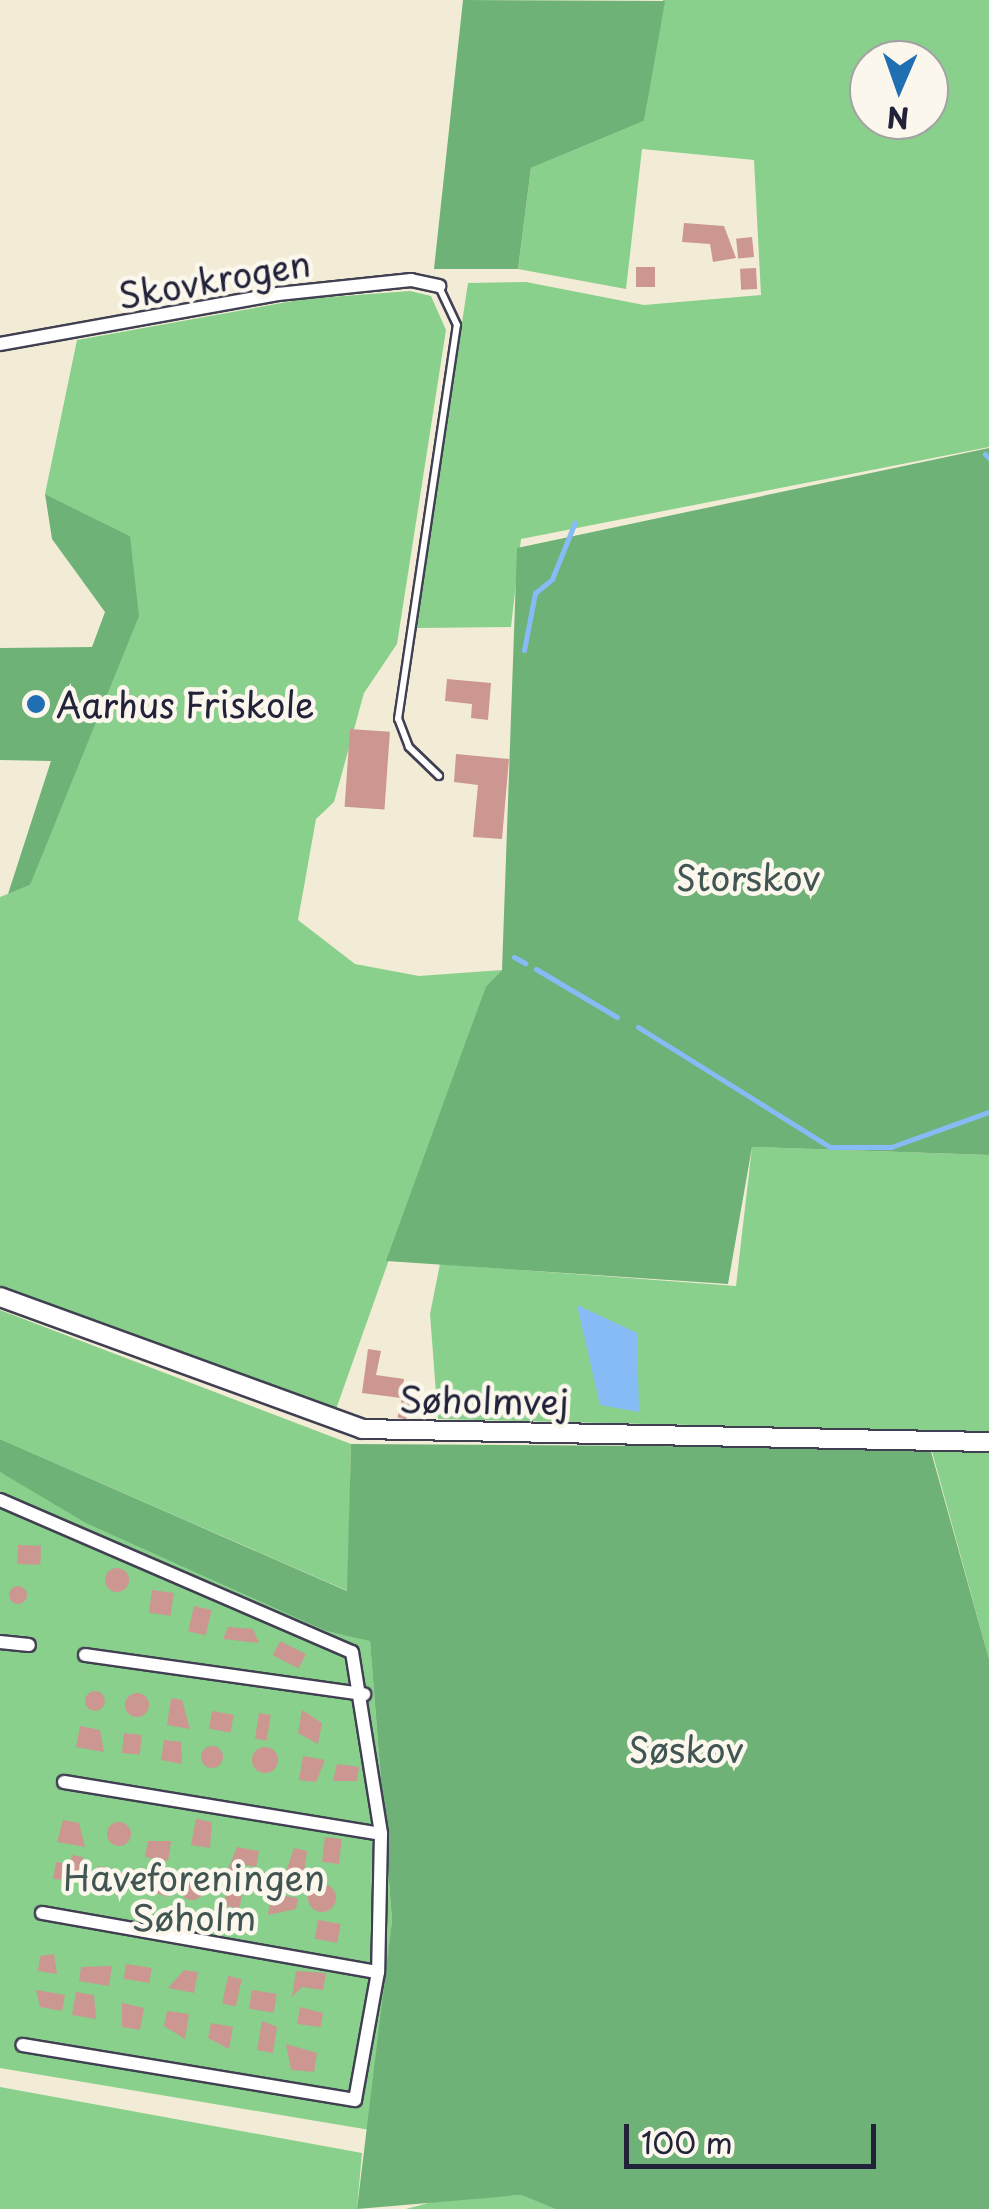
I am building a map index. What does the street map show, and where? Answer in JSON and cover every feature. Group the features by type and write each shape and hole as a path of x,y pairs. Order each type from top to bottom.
{"street":[{"name":"Skovkrogen","path":"0,344 278,294 411,280 439,286"},
{"name":"Søholmvej","path":"0,1297 362,1429 989,1442"},
{"path":"0,1500 352,1652 364,1694 381,1834 378,1972 356,2100 23,2045"},
{"path":"0,1642 29,1645"},
{"path":"86,1654 364,1694"},
{"path":"64,1782 381,1834"},
{"path":"42,1913 378,1972"}],"lane":[{"path":"439,286 457,326 398,719 439,776"}],"green space":[{"path":"463,0 665,1 644,121 531,168 518,269 434,269"},
{"path":"663,0 989,0 989,447 521,539 511,627 416,628 468,283 526,282 644,305 761,295 754,160 642,149 626,289 518,269 531,168 644,121"},
{"path":"410,291 431,296 446,330 397,644 364,693 334,802 316,819 298,920 355,964 419,976 502,970 486,986 335,1412 0,1286 0,897 30,885 130,536 45,494 77,340 304,299"},
{"name":"Storskov","path":"989,448 989,1155 752,1147 728,1284 386,1261 486,986 502,970 517,548"},
{"path":"45,494 130,536 139,616 30,885 8,894 51,761 0,760 0,648 92,647 105,612 52,539"},
{"path":"752,1147 989,1155 989,1432 438,1419 430,1314 440,1264 736,1286"},
{"path":"0,1310 351,1444 348,1591 0,1439"},
{"name":"Søskov","path":"0,1439 347,1591 351,1444 930,1448 989,1659 989,2209 555,2209 521,2195 357,2209 392,1920 370,1641 326,1631 86,1523 0,1472"},
{"path":"931,1448 989,1450 989,1659"},
{"name":"Haveforeningen Søholm","path":"0,1472 326,1631 370,1640 392,1920 370,2130 0,2068"},
{"path":"0,2087 362,2153 357,2209 0,2209"},
{"path":"521,2195 555,2209 406,2209 436,2201"}],"water":[{"path":"577,1305 637,1333 639,1412 600,1405"}],"building":[{"path":"684,223 724,226 736,258 713,262 710,244 682,242"},
{"path":"752,237 754,257 738,259 736,239"},
{"path":"636,267 655,267 655,287 636,287"},
{"path":"756,268 757,289 741,290 740,269"},
{"path":"447,679 491,683 488,720 471,718 472,704 445,701"},
{"path":"350,729 390,732 384,810 345,807"},
{"path":"456,754 509,759 502,839 473,837 478,785 454,782"},
{"path":"368,1349 381,1351 376,1375 404,1379 401,1398 362,1393"},
{"path":"402,1398 411,1400 406,1420 398,1417"},
{"path":"18,1545 41,1546 40,1565 17,1564"},
{"path":"112,1568 122,1568 129,1580 122,1592 112,1592 105,1585 105,1575"},
{"path":"18,1586 27,1595 18,1604 9,1595"},
{"path":"152,1590 174,1593 171,1616 149,1613"},
{"path":"194,1606 212,1610 206,1635 188,1631"},
{"path":"228,1627 253,1629 259,1643 223,1639"},
{"path":"280,1641 306,1654 299,1668 273,1655"},
{"path":"91,1691 99,1691 105,1701 99,1711 91,1711 85,1705 85,1697"},
{"path":"137,1693 149,1705 137,1717 125,1705"},
{"path":"171,1698 182,1700 190,1729 167,1725"},
{"path":"302,1710 322,1723 318,1744 298,1733"},
{"path":"212,1711 234,1715 231,1733 209,1729"},
{"path":"259,1713 271,1715 267,1741 255,1739"},
{"path":"80,1726 100,1730 104,1752 76,1747"},
{"path":"124,1733 142,1735 140,1755 122,1753"},
{"path":"164,1740 181,1742 182,1764 161,1760"},
{"path":"212,1746 220,1749 220,1765 212,1768 204,1765 201,1757 204,1749"},
{"path":"265,1747 274,1751 278,1760 274,1769 265,1773 256,1769 252,1760 256,1751"},
{"path":"303,1756 325,1760 316,1782 299,1780"},
{"path":"337,1764 359,1767 357,1781 333,1781"},
{"path":"196,1819 212,1822 210,1848 191,1845"},
{"path":"63,1820 79,1823 85,1847 57,1842"},
{"path":"119,1822 128,1825 128,1843 119,1846 110,1843 107,1834 110,1825"},
{"path":"325,1837 342,1839 339,1864 322,1862"},
{"path":"148,1841 171,1841 168,1861 145,1857"},
{"path":"237,1847 259,1851 256,1867 241,1864 239,1876 226,1874"},
{"path":"294,1848 307,1851 303,1878 285,1875"},
{"path":"72,1855 83,1857 79,1881 53,1879 56,1862 70,1864"},
{"path":"98,1866 114,1869 113,1889 95,1886"},
{"path":"151,1870 173,1879 169,1897 146,1891"},
{"path":"187,1876 197,1876 204,1888 197,1900 187,1900 180,1893 180,1883"},
{"path":"228,1883 244,1886 239,1909 224,1906"},
{"path":"322,1884 332,1888 336,1898 332,1908 322,1912 312,1908 308,1898 312,1888"},
{"path":"271,1894 298,1898 296,1909 268,1915"},
{"path":"318,1920 341,1924 337,1943 315,1939"},
{"path":"54,1954 57,1974 38,1971 40,1956"},
{"path":"126,1964 152,1968 149,1983 124,1979"},
{"path":"112,1966 109,1986 79,1981 81,1967"},
{"path":"184,1970 198,1972 194,1993 168,1988"},
{"path":"296,1971 326,1973 323,1990 302,1987 292,1997"},
{"path":"228,1976 242,1979 236,2006 222,2003"},
{"path":"36,1990 65,1995 62,2011 40,2007"},
{"path":"252,1990 277,1994 274,2013 249,2009"},
{"path":"76,1992 94,1995 96,2019 72,2015"},
{"path":"122,2003 144,2008 140,2030 122,2027"},
{"path":"300,2007 323,2013 321,2027 297,2024"},
{"path":"167,2011 189,2014 185,2039 164,2026"},
{"path":"262,2021 277,2027 273,2053 257,2050"},
{"path":"211,2023 233,2027 229,2049 208,2038"},
{"path":"286,2044 317,2053 314,2072 291,2070"}],"waterway":[{"path":"985,454 989,458"},
{"path":"524,650 535,593 552,579 575,522"},
{"path":"514,957 525,963"},
{"path":"536,969 617,1017"},
{"path":"638,1027 830,1147 891,1147 989,1112"}],"place":[{"name":"Aarhus Friskole","path":"36,704"}]}
